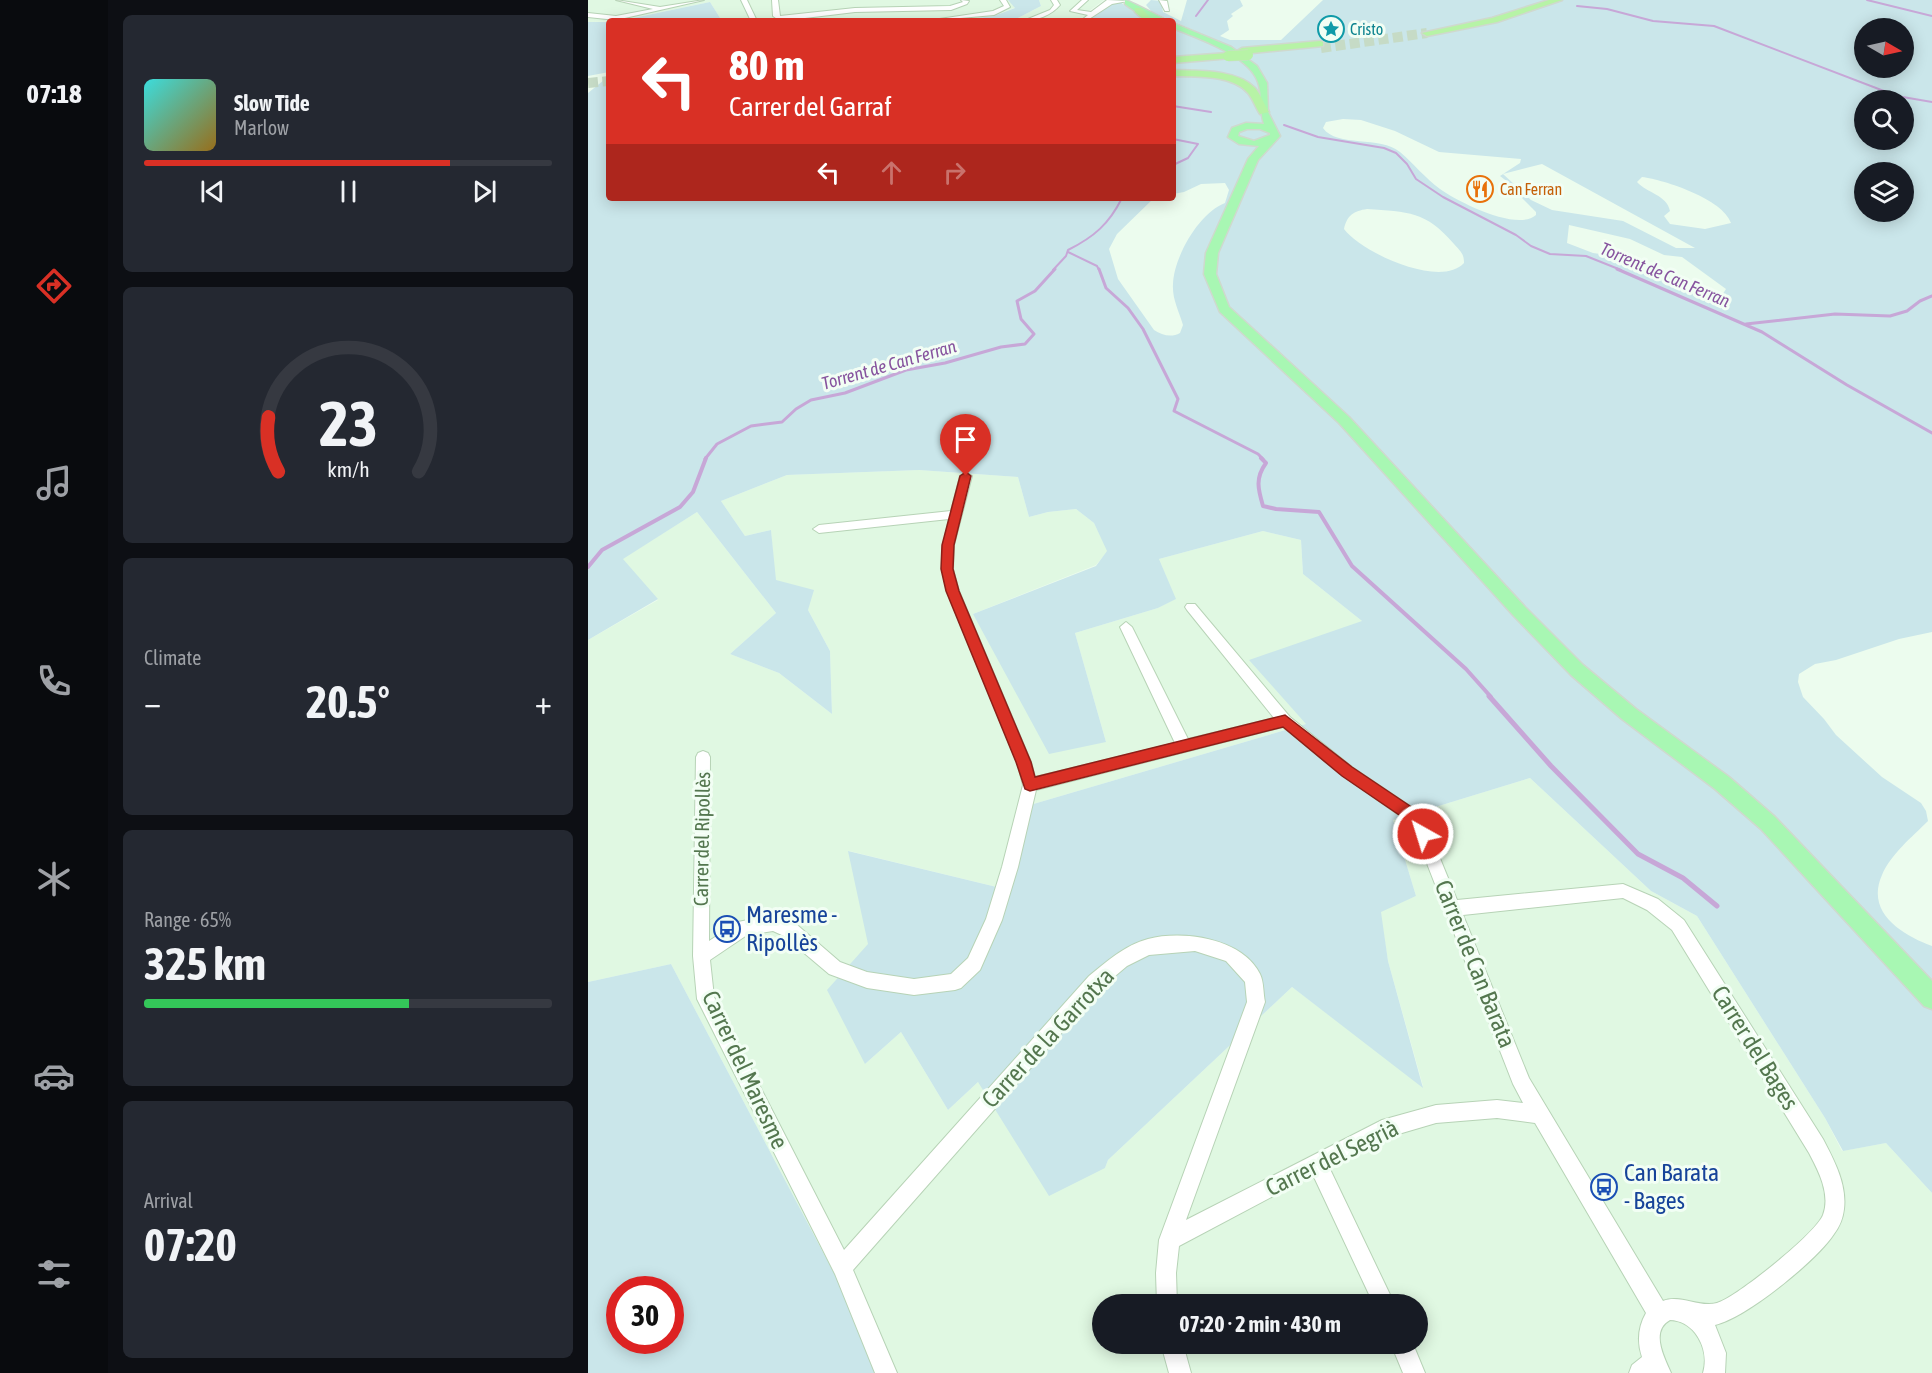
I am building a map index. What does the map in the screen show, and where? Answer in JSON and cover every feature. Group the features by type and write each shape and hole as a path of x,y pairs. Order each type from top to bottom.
{"highway":[{"path":"1544,0 1486,17 1425,31 1494,20 1558,0"},
{"path":"1138,10 1150,18"},
{"path":"1176,58 1321,46"},
{"path":"1176,73 1205,75 1234,81 1253,92 1264,112"}],"main road":[{"path":"1124,1 1142,1 1141,6 1150,18"},
{"path":"1124,1 1138,10"},
{"path":"1176,26 1228,49 1250,64 1263,83 1264,112 1275,136 1255,144 1239,141"},
{"path":"1248,126 1264,112"},
{"path":"1253,159 1248,148 1233,137 1232,133 1248,126 1270,129"},
{"path":"1267,141 1253,159 1210,260 1213,286 1224,309 1344,420 1519,611 1578,670 1629,714 1722,783 1768,823 1932,998"}],"street":[{"path":"619,0 663,9"},
{"path":"614,18 699,0"},
{"path":"744,0 753,18"},
{"path":"775,0 774,12 779,18"},
{"path":"798,18 865,10 951,8 965,3 963,0"},
{"path":"953,18 994,13 1007,7 1003,0"},
{"path":"1034,18 1054,10 1057,5 1054,0"},
{"path":"1075,0 1084,1"},
{"path":"1087,18 1110,0"},
{"path":"1162,0 1167,10"},
{"path":"1084,1 1073,11 1093,14"},
{"path":"1102,7 1111,2 1124,1"},
{"path":"865,10 886,2"},
{"path":"588,15 606,19"},
{"path":"701,956 744,928 773,923 790,930 835,968 867,980 914,987 955,982 974,964 994,920 1010,867 1030,785 1024,762 953,591 947,569 948,545 966,476"},
{"path":"819,529 956,514"},
{"name":"Carrer de Can Barata","path":"1191,607 1285,721 1347,771 1408,813 1423,834 1522,1084 1669,1311"},
{"path":"1126,627 1184,746"},
{"path":"1030,785 1285,721"},
{"name":"Carrer del Ripollès","path":"701,956 703,757"},
{"name":"Carrer del Bages","path":"1453,908 1623,891 1653,903 1678,925 1816,1146 1829,1171 1834,1191 1832,1222 1820,1239 1746,1299 1723,1312 1713,1315 1669,1311"},
{"name":"Carrer de la Garrotxa","path":"842,1267 1095,982 1122,960 1148,947 1194,943 1231,955 1253,978 1256,1002 1169,1240 1167,1294"},
{"name":"Carrer del Maresme","path":"701,956 706,999 842,1267 886,1373"},
{"name":"Carrer del Segrià","path":"1169,1240 1382,1130 1436,1114 1497,1109 1541,1115"},
{"path":"1317,1163 1380,1294"},
{"path":"1651,1369 1648,1347 1651,1321 1669,1311 1691,1315 1701,1324 1711,1338 1716,1354 1714,1373"},
{"path":"1175,1354 1180,1373"},
{"path":"1405,1354 1414,1373"}],"shaded area":[{"path":"588,0 1008,0 1016,7 994,16 976,18 720,18 710,2 633,18 606,18 606,21 588,22"},
{"path":"1008,0 1039,0 1041,6 1018,18 976,18 994,16 1015,8"},
{"path":"1039,0 1104,0 1089,11 1087,18 1018,18 1041,6"},
{"path":"1151,0 1161,1 1163,12 1175,18 1166,18 1152,12 1146,5"},
{"path":"1187,0 1240,0 1243,6 1231,14 1233,16 1227,21 1229,30 1220,36 1230,40 1281,40 1323,0 1932,0 1932,632 1899,639 1836,660 1815,664 1799,674 1798,682 1803,697 1836,735 1882,777 1921,803 1926,811 1928,821 1891,860 1882,875 1878,889 1879,901 1890,921 1910,936 1932,946 1932,1193 1886,1143 1843,1151 1825,1118 1697,916 1651,891 1530,778 1393,820 1416,896 1381,912 1388,961 1423,1088 1292,987 1108,1160 1105,1168 1049,1196 978,1082 948,1110 901,1032 865,1064 827,990 868,944 848,851 1009,890 1030,805 1306,724 1249,660 1362,621 1303,574 1301,540 1263,531 1159,559 1176,599 1158,608 1075,633 1106,742 1049,754 973,614 1096,566 1107,551 1094,523 1076,509 1029,517 1018,477 919,470 787,475 721,501 745,536 771,530 776,580 814,590 808,610 830,651 832,714 779,673 730,654 776,613 697,512 623,559 658,599 588,640 588,93 606,78 606,201 1151,201 1117,234 1109,249 1118,279 1154,330 1170,336 1180,333 1183,325 1175,300 1173,284 1174,273 1183,248 1206,216 1225,203 1229,190 1225,183 1201,184 1176,193 1176,29 1206,42 1218,41 1176,23 1176,18 1181,21","holes":["1343,119 1361,120 1395,131 1439,152 1521,159 1520,163 1500,176 1517,189 1536,215 1516,220 1488,213 1440,189 1392,147 1338,138 1323,128 1326,122","1542,164 1695,248 1676,248 1623,221 1552,210 1531,200 1503,174","1642,177 1692,192 1717,206 1726,214 1731,223 1705,229 1670,224 1664,216 1670,211 1665,201 1637,182","1367,209 1405,213 1425,219 1444,233 1462,254 1464,263 1453,270 1438,272 1420,270 1383,257 1353,238 1344,229 1349,217 1358,211","1569,225 1630,239 1664,255 1682,257 1726,289 1717,303 1636,259 1593,253 1567,243"]},
{"path":"710,2 720,18 633,18"},
{"path":"1120,2 1143,18 1092,18 1111,3"},
{"path":"588,22 606,22 606,73 588,76"},
{"path":"919,470 1018,477 1029,517 1076,509 1094,523 1108,551 1096,565 973,614 1106,742 1075,633 1158,608 1175,599 1159,559 1263,531 1301,540 1303,574 1362,621 1306,724 1030,805 1009,890 849,851 869,944 865,1064 901,1032 948,1110 978,1082 1105,1168 1108,1160 1292,987 1423,1086 1388,961 1380,911 1416,896 1393,820 1530,778 1651,891 1697,916 1825,1118 1842,1151 1886,1143 1932,1193 1932,1373 879,1373 854,1311 671,964 588,982 588,640 658,600 622,559 697,512 776,613 730,654 779,673 832,714 830,651 808,610 775,580 771,530 745,536 721,501 787,475"},
{"path":"671,964 854,1311 879,1373 588,1373 588,982"}],"waterway":[{"name":"Torrent de Can Ferran","path":"1196,16 1208,0"},
{"path":"1867,0 1932,16"},
{"name":"Torrent de Can Ferran","path":"1577,6 1607,9 1653,21 1714,26 1897,96 1932,102"},
{"path":"1176,106 1211,112"},
{"name":"Torrent de Can Ferran","path":"1284,125 1318,137 1384,148 1396,153 1407,164 1416,179 1443,197 1516,235 1531,246 1550,254 1586,256 1621,270"},
{"name":"Torrent de Can Ferran","path":"1176,140 1198,144 1188,158 1176,164"},
{"name":"Torrent de Can Ferran","path":"1053,270 1066,256 1068,250 1093,235 1106,222 1120,201"},
{"path":"1068,252 1097,266 1099,270"},
{"name":"Torrent de Can Ferran","path":"705,459 717,444 751,426 782,422 796,409 811,400 845,393 906,370 945,363 1001,347 1025,344 1034,334 1021,319 1017,301 1035,291 1055,269"},
{"path":"1099,269 1106,288 1128,308 1143,329 1178,399 1174,411 1258,454 1263,459"},
{"name":"Torrent de Can Ferran","path":"1617,269 1762,332 1847,385 1932,433"},
{"path":"1746,324 1835,314 1890,316 1907,311 1920,301 1932,296"},
{"name":"Torrent de Can Ferran","path":"588,567 602,550 680,507 693,492 706,458"},
{"path":"1261,458 1266,463 1258,484 1263,506 1319,512 1352,566 1466,669 1491,697"},
{"path":"1489,696 1551,766 1638,854 1683,878 1717,906"}],"tunnel":[{"path":"1321,48 1427,33"},
{"path":"588,83 606,81"}],"place":[{"name":"Cristo","path":"1331,29"},
{"name":"Can Ferran","path":"1480,189"},
{"name":"Maresme - Ripollès","path":"727,929"},
{"name":"Can Barata - Bages","path":"1604,1187"}],"route":[{"path":"966,476 948,545 947,569 953,591 1024,762 1030,785 1285,721 1347,771 1408,813 1423,834"}]}
